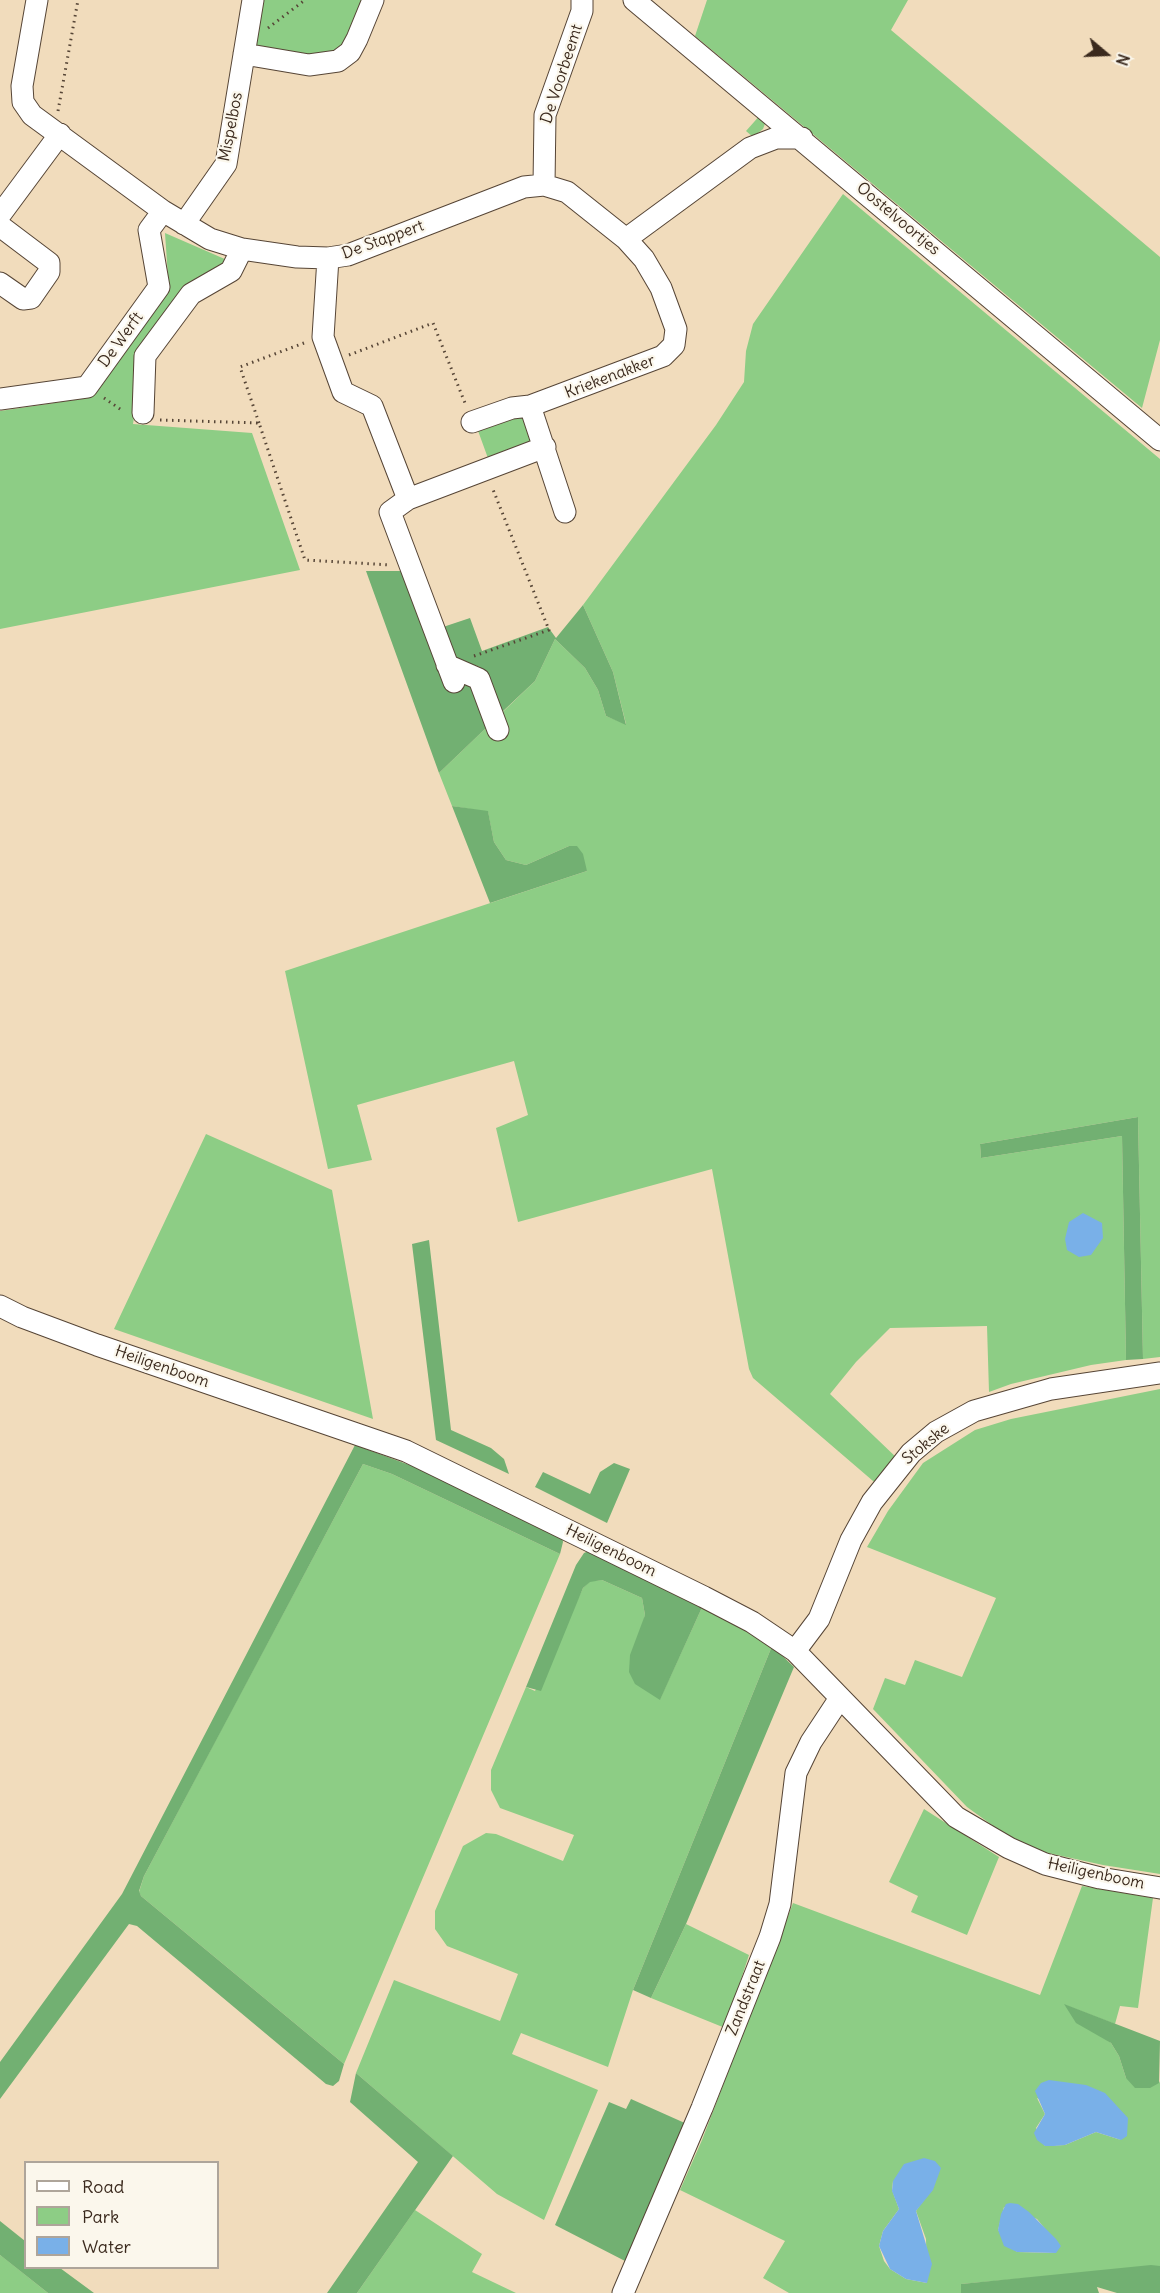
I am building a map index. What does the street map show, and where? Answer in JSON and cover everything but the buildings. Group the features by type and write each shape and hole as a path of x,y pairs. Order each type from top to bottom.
{"street":[{"name":"De Stappert","path":"37,0 22,86 23,102 32,115 163,211 210,239 242,249 297,257 328,258 348,255 524,186 544,185"},
{"name":"Mispelbos","path":"184,224 226,164 253,0"},
{"path":"245,49 309,65 338,61 354,45 373,0"},
{"name":"De Voorbeemt","path":"544,185 545,115 582,11 582,0"},
{"name":"Oostelvoortjes","path":"634,0 802,138 1160,440"},
{"path":"0,215 55,131"},
{"path":"544,185 567,192 626,239 750,148 776,138 802,138"},
{"name":"De Werft","path":"87,387 159,287 149,230 163,211"},
{"path":"0,226 49,263 49,272 31,298 23,299 0,283"},
{"name":"Kriekenakker","path":"472,422 512,408 530,406 663,356 674,345 676,329 661,288 644,259 626,239"},
{"name":"De Werft","path":"142,416 146,356 191,294 231,271 242,249"},
{"path":"328,258 322,336 343,392 372,405 408,499"},
{"path":"0,399 87,387"},
{"path":"530,406 565,512"},
{"path":"498,730 479,679 451,674 390,512 408,499 545,447"},
{"name":"Heiligenboom","path":"0,1306 97,1345 406,1451 704,1597 752,1622 795,1651 956,1817 1009,1848 1044,1864 1100,1878 1160,1888"},
{"name":"Stokske","path":"795,1651 819,1619 851,1540 872,1502 911,1453 936,1432 974,1411 1051,1389 1160,1373"},
{"name":"Zandstraat","path":"623,2293 702,2109 770,1937 780,1904 796,1773 812,1742 840,1698"}],"path":[{"path":"55,131 78,0"},
{"path":"245,49 305,0"},
{"path":"332,362 433,323 472,422"},
{"path":"322,336 240,367 305,560 390,565 408,557"},
{"path":"87,387 142,416 259,423"},
{"path":"451,674 549,630 485,471"}],"green space":[{"path":"257,0 368,0 349,44 328,58 255,49"},
{"path":"707,0 908,0 891,30 1160,257 1160,340 1142,408 695,36"},
{"path":"762,113 766,121 763,129 753,137 746,131"},
{"path":"843,194 1160,459 1160,1357 1143,1359 1138,1117 980,1144 981,1158 1122,1136 1126,1360 1091,1365 1011,1384 989,1392 987,1326 890,1328 856,1362 830,1394 899,1460 880,1487 753,1378 749,1369 712,1169 518,1222 496,1128 528,1115 514,1061 357,1105 372,1160 328,1169 285,971 587,871 569,846 526,865 506,860 494,842 488,812 452,806 439,773 535,681 555,639 585,668 598,690 606,716 626,724 613,672 583,605 716,425 744,382 746,351 753,324"},
{"path":"165,233 227,260 182,296 136,404 133,424 252,433 300,570 0,629 0,411 88,398 166,291 168,277"},
{"path":"514,413 526,415 531,445 489,461 477,428"},
{"path":"366,571 401,571 447,689 470,684 486,728 439,773"},
{"path":"583,605 613,672 626,725 606,716 598,690 585,668 555,639 535,681 500,714 480,667 450,657 440,628 470,618 482,651 548,627 556,638"},
{"path":"452,806 488,811 494,842 506,860 526,865 569,846 577,846 583,854 587,871 490,903"},
{"path":"1138,1117 1143,1359 1126,1360 1122,1136 981,1158 980,1144"},
{"path":"206,1134 332,1190 373,1419 114,1329"},
{"path":"429,1240 451,1430 491,1448 504,1459 509,1474 436,1440 412,1244"},
{"path":"1160,1389 1160,1874 1048,1853 1014,1841 967,1807 873,1709 885,1678 905,1685 915,1660 962,1677 996,1598 867,1547 888,1511 923,1463 975,1430 1011,1419"},
{"path":"355,1445 434,1474 561,1532 563,1542 560,1554 392,1474 363,1464 144,1876 139,1891 141,1896 344,2064 339,2081 333,2086 326,2084 137,1926 129,1924 0,2099 0,2062 122,1894"},
{"path":"614,1463 630,1469 607,1523 535,1487 543,1472 590,1494 600,1472"},
{"path":"363,1464 392,1474 560,1554 344,2064 139,1892 144,1876"},
{"path":"591,1550 704,1603 660,1700 635,1684 629,1672 630,1655 645,1615 642,1598 602,1580 590,1582 583,1588 541,1691 526,1687 576,1565 584,1553"},
{"path":"602,1580 642,1598 645,1615 642,1627 660,1699 704,1603 772,1646 633,1990 608,2067 521,2033 512,2054 598,2090 544,2220 497,2194 356,2073 394,1980 500,2021 518,1974 447,1946 435,1929 435,1911 463,1846 486,1833 496,1834 563,1861 574,1835 500,1808 491,1790 491,1770 526,1687 535,1691 583,1588 590,1581"},
{"path":"772,1646 794,1667 686,1924 651,1998 633,1990"},
{"path":"924,1809 999,1857 967,1935 911,1912 918,1896 889,1882"},
{"path":"1082,1886 1153,1898 1138,2008 1120,2006 1115,2024 1065,2005 1111,2043 1119,2056 1126,2078 1159,2083 1160,2081 1160,2266 961,2284 961,2293 789,2293 763,2278 785,2241 680,2190 702,2140 793,1903 1040,1995","holes":["1037,2098 1121,2140 1096,2132 1065,2145 1045,2146 1036,2128 1045,2114","893,2181 926,2196 916,2211 926,2239 927,2283 906,2279 890,2269 884,2261 879,2246 883,2231 899,2209 892,2190","1004,2207 1037,2219 1046,2230 1056,2253 1017,2252 998,2230"]},
{"path":"686,1924 749,1955 725,2028 651,1998"},
{"path":"1064,2004 1160,2041 1159,2083 1150,2088 1135,2088 1126,2078 1119,2056 1111,2043 1076,2023"},
{"path":"356,2073 453,2156 357,2293 327,2293 418,2162 350,2102"},
{"path":"631,2099 687,2124 625,2261 555,2225 609,2102 626,2109"},
{"path":"415,2210 482,2254 472,2272 516,2293 357,2293"},
{"path":"0,2221 24,2240 24,2269 61,2269 94,2293 48,2293 0,2255"},
{"path":"0,2255 4,2258 48,2293 0,2293"},
{"path":"1151,2265 1160,2266 1160,2293 1117,2293 1097,2287 1099,2293 961,2293 961,2284"}],"water":[{"path":"1083,1213 1102,1223 1103,1238 1091,1255 1079,1257 1067,1250 1065,1239 1069,1222"},
{"path":"1049,2080 1086,2085 1105,2093 1128,2118 1127,2136 1121,2140 1096,2132 1065,2145 1045,2146 1037,2140 1034,2133 1045,2114 1035,2091 1041,2083"},
{"path":"924,2158 935,2161 941,2168 933,2190 916,2211 932,2264 927,2283 906,2279 890,2269 879,2246 883,2231 899,2209 892,2191 893,2181 904,2164"},
{"path":"1006,2204 1018,2204 1029,2212 1056,2239 1061,2246 1056,2253 1017,2252 1004,2246 998,2230 1001,2214"}]}
